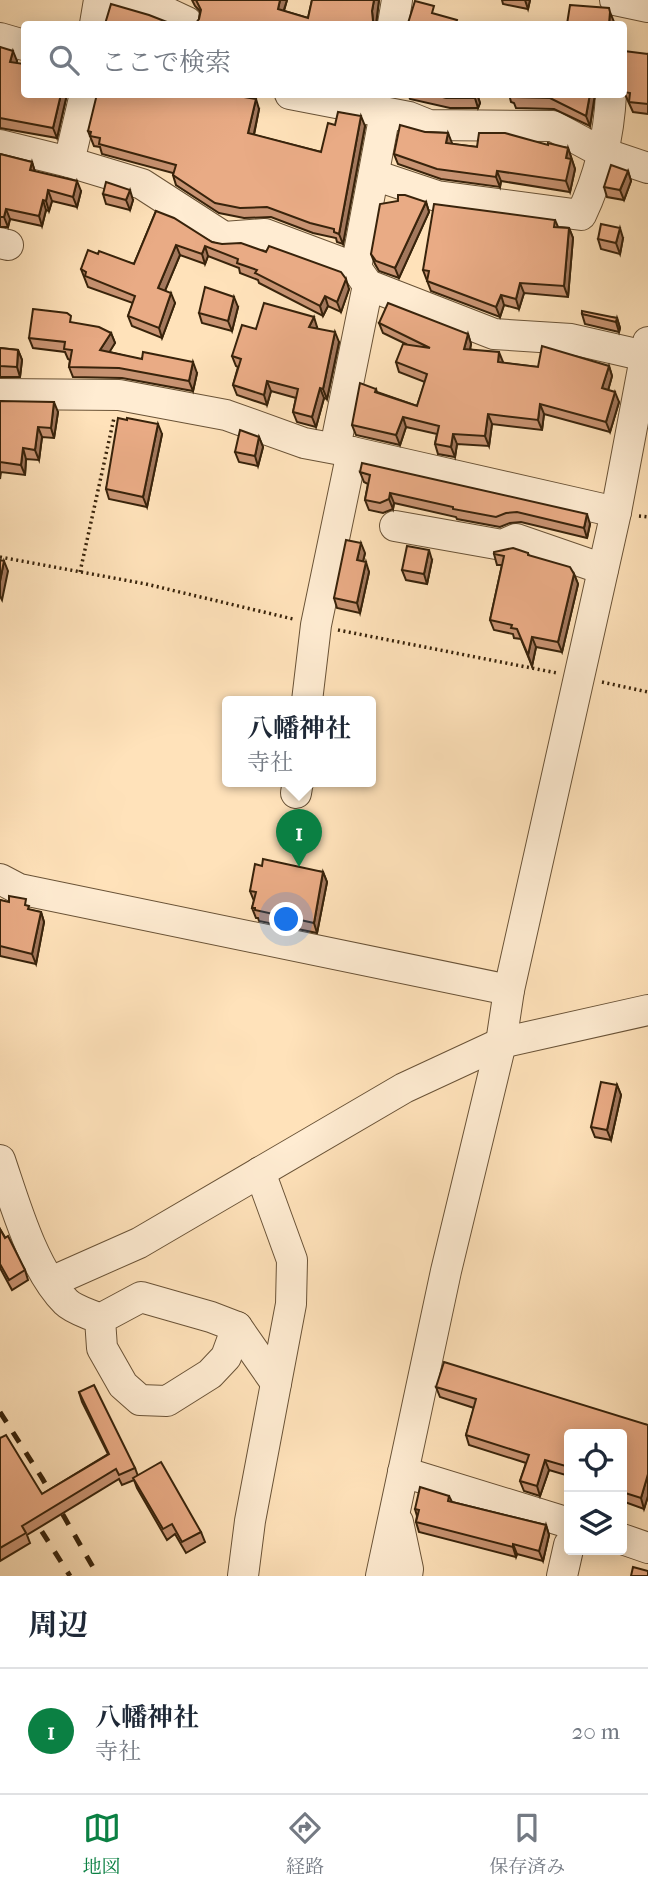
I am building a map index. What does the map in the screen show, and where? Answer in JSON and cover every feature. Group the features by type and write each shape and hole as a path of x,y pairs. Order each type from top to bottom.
{"street":[{"path":"96,21 99,0"},
{"path":"124,0 190,15"},
{"path":"394,21 397,0"},
{"path":"0,38 21,44"},
{"path":"69,162 84,98"},
{"path":"320,98 380,106 429,125 553,125 603,153 648,168"},
{"path":"374,174 437,196 582,215 603,153 610,98"},
{"path":"308,696 343,450 380,106"},
{"path":"0,145 142,184 224,237 265,234 494,334 570,339 647,349 616,512 509,990 500,1044 446,1271 381,1576"},
{"path":"0,394 119,396 226,415 304,443 616,512"},
{"path":"395,526 502,545 516,539 603,569"},
{"path":"0,879 19,889 509,990"},
{"path":"51,1282 139,1243 404,1088 500,1044 648,1010"},
{"path":"0,1160 27,1237 51,1282 68,1304 100,1319"},
{"path":"243,1576 250,1521 291,1304 292,1260 260,1172"},
{"path":"100,1319 141,1297 211,1317 237,1327 276,1383"},
{"path":"100,1319 102,1348 123,1385 140,1400 167,1401 211,1374 226,1357 237,1327"},
{"path":"404,1472 564,1521"},
{"path":"365,1576 368,1564 395,1511"},
{"path":"395,1511 408,1569 407,1576"},
{"path":"627,1541 648,1548"},
{"path":"562,1576 567,1555"}],"path":[{"path":"80,572 119,396"},
{"path":"0,557 146,584 316,625 648,692"}],"building":[{"path":"196,0 280,0 278,9 308,18 312,0 374,0 373,21 197,21 201,10"},
{"path":"415,1 434,6 432,13 457,20 457,21 409,21"},
{"path":"111,4 164,21 106,21"},
{"path":"570,5 609,8 609,21 567,21"},
{"path":"0,47 13,51 10,62 21,64 21,98 60,98 53,128 0,118"},
{"path":"627,51 648,54 648,104 629,102 630,93 627,92"},
{"path":"96,98 250,98 256,99 248,133 321,152 328,123 335,125 338,112 361,116 339,234 334,232 334,229 267,207 240,208 215,203 173,175 176,165 99,144 100,138 90,136 91,132 88,131"},
{"path":"550,98 589,98 586,116"},
{"path":"400,125 425,132 448,133 446,143 477,147 479,133 505,133 568,148 566,158 571,159 566,181 497,171 496,177 437,169 394,154"},
{"path":"0,154 32,162 30,170 77,181 73,197 48,190 39,216 6,209 4,217 0,217"},
{"path":"611,165 628,171 620,190 604,187"},
{"path":"106,182 130,190 126,200 103,194"},
{"path":"398,195 426,202 395,268 376,261 371,254 380,204 398,201"},
{"path":"434,204 555,220 554,227 569,228 564,286 520,283 516,299 501,295 496,307 427,281 429,271 423,270"},
{"path":"156,211 174,218 212,242 241,243 266,252 269,246 341,272 346,279 337,302 325,296 320,306 255,273 257,270 237,263 238,259 205,246 202,254 176,245 158,288 171,293 159,328 128,316 135,296 85,276 86,272 81,269 88,250 98,254 99,251 134,264"},
{"path":"601,224 620,228 616,243 598,239"},
{"path":"205,287 234,297 228,321 199,313"},
{"path":"264,303 314,317 309,327 335,332 323,389 320,388 312,417 293,412 298,389 267,381 264,395 233,385 241,359 232,356 242,325 256,329"},
{"path":"388,303 468,334 464,349 499,352 498,362 538,367 542,346 609,366 602,388 615,392 606,422 540,404 538,420 488,414 485,436 453,434 451,447 435,444 439,426 403,417 396,435 352,425 360,383 376,389 375,392 417,406 427,374 396,362 403,344 430,348 379,323"},
{"path":"33,309 67,313 71,316 70,322 99,327 111,333 100,350 142,359 143,352 193,362 189,381 119,368 69,367 72,350 64,349 65,342 29,338"},
{"path":"582,311 617,318 616,322 582,314"},
{"path":"0,348 18,350 17,367 0,366"},
{"path":"0,401 54,402 51,428 38,427 35,450 23,448 21,465 0,462"},
{"path":"118,418 158,424 143,497 106,489"},
{"path":"240,430 259,437 255,456 235,452"},
{"path":"362,463 587,514 584,528 517,512 496,517 390,493 389,499 380,503 365,500 370,475 360,472"},
{"path":"346,540 361,543 357,560 366,562 357,603 334,598"},
{"path":"407,546 429,550 424,574 402,570"},
{"path":"513,548 570,567 574,574 558,642 532,637 528,655 517,629 511,628 512,625 490,620 504,556 494,552"},
{"path":"0,560 4,561 0,581"},
{"path":"263,859 323,872 314,923 252,908 256,892 250,891 255,864 262,866"},
{"path":"9,896 26,899 25,905 29,906 28,909 41,912 32,954 0,946 0,900 9,902"},
{"path":"601,1082 617,1085 607,1130 591,1127"},
{"path":"0,1229 5,1238 8,1236 25,1270 9,1280 0,1264"},
{"path":"444,1362 648,1425 648,1474 641,1498 627,1494 627,1429 564,1429 564,1466 545,1460 537,1486 520,1481 529,1455 466,1435 476,1399 436,1387"},
{"path":"94,1385 135,1468 119,1475 116,1469 22,1526 26,1533 0,1548 0,1438 6,1435 42,1494 109,1454 79,1392"},
{"path":"161,1462 201,1532 182,1542 172,1524 163,1529 133,1478"},
{"path":"420,1487 449,1496 448,1501 546,1525 539,1551 416,1522 419,1510 415,1509"},
{"path":"633,1567 648,1571 648,1576 631,1576"}],"railway":[{"path":"0,1412 42,1478 98,1576"},
{"path":"29,1511 70,1576"}],"place":[{"name":"八幡神社","path":"299,867"}]}
